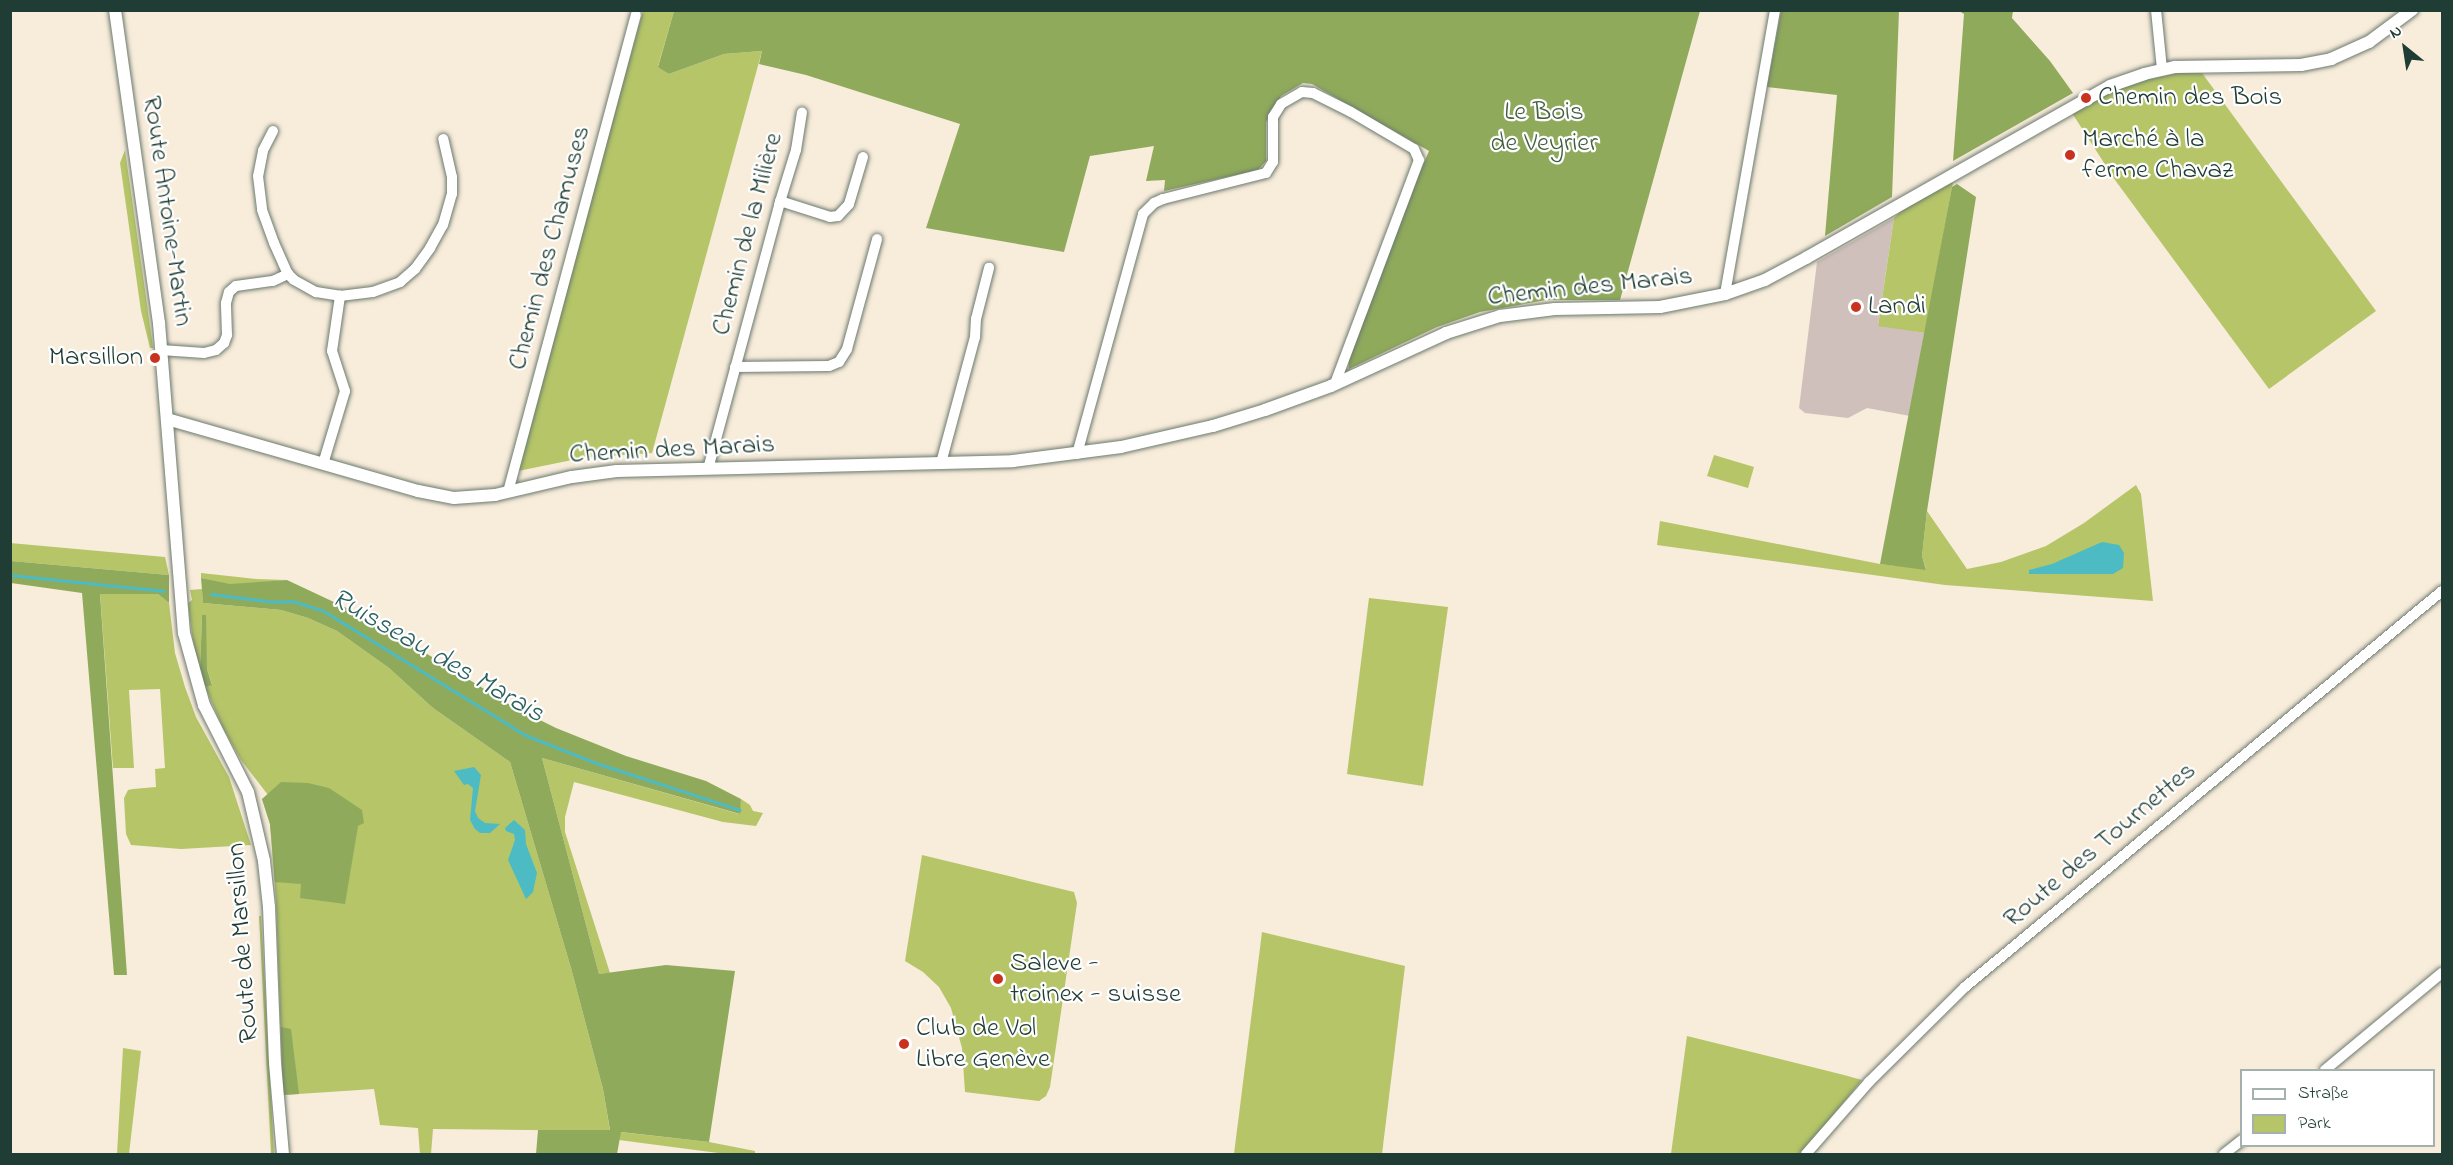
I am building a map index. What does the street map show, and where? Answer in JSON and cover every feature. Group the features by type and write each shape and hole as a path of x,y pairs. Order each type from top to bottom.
{"street":[{"name":"Route Antoine-Martin","path":"114,10 161,350 167,419"},
{"path":"1725,294 1775,10"},
{"path":"2156,10 2162,69"},
{"name":"Chemin des Marais","path":"167,419 444,497 480,497 603,472 941,463 1077,454 1213,426 1335,384 1446,333 1500,316 1555,309 1660,307 1725,294 1765,279 1806,258 2086,98 2126,80 2162,69 2191,66 2316,63 2343,55 2369,42 2412,10"},
{"name":"Chemin des Chamuses","path":"508,492 636,15"},
{"path":"1077,454 1139,221 1154,203 1266,173 1272,162 1273,117 1281,104 1302,92 1313,93 1351,111 1414,149 1419,160 1335,384"},
{"name":"Chemin de la Milière","path":"708,469 780,201 796,150 802,112"},
{"path":"273,131 259,165 262,210 288,274 304,287 340,296 373,292 400,282 415,269 430,248 443,225 452,194 452,177 443,139"},
{"path":"780,201 831,217 838,216 849,204 862,157"},
{"path":"1154,203 1155,190"},
{"name":"Chemin de la Milière","path":"735,367 829,366 839,362 847,349 877,238"},
{"path":"941,463 975,338 976,319 989,268"},
{"path":"161,350 204,353 216,350 224,343 227,335 226,303 229,292 236,286 273,281 288,274"},
{"path":"323,464 345,391 332,351 340,296"},
{"name":"Route de Marsillon","path":"167,419 184,633 189,657 204,705 248,792 264,861 269,907 275,1063 283,1155"},
{"name":"Route des Tournettes","path":"1806,1155 1869,1082 1965,987 2442,591"},
{"path":"2327,1069 2442,974"},
{"path":"2224,1155 2240,1141"}],"shaded area":[{"path":"1894,218 1878,325 1925,333 1910,416 1867,408 1848,418 1805,413 1799,408 1817,262"}],"green space":[{"path":"643,11 674,11 658,66 669,74 724,54 762,51 652,453 582,458 513,472"},
{"name":"Le Bois de Veyrier","path":"674,11 1700,11 1620,300 1546,300 1480,312 1437,327 1349,369 1348,355 1392,237 1429,151 1312,84 1303,83 1281,96 1266,122 1266,161 1258,170 1164,191 1165,180 1146,181 1154,146 1090,156 1064,252 926,228 960,124 806,75 759,64 762,51 724,54 669,74 658,67"},
{"path":"1781,11 1899,11 1892,197 1825,236 1837,95 1767,87"},
{"path":"1959,11 2013,11 2012,18 2050,61 2073,93 1953,161 1964,14"},
{"path":"2184,72 2202,73 2376,311 2269,389 2115,180 2072,113 2108,94 2140,81"},
{"path":"125,150 153,348 150,348 141,311 120,163"},
{"path":"1953,182 1925,333 1878,326 1894,218 1903,209"},
{"path":"1957,184 1976,197 1927,511 1922,556 1926,570 1880,564 1952,187"},
{"path":"1714,455 1754,467 1748,488 1707,476"},
{"path":"2136,485 2141,494 2153,601 1945,585 1657,545 1660,521 1880,564 1926,569 1922,556 1927,511 1967,569 2001,562 2046,546 2084,523"},
{"path":"10,543 165,557 169,575 11,561"},
{"path":"11,561 169,575 169,603 158,594 100,594 127,975 114,975 82,593 11,583"},
{"path":"201,573 287,580 230,585 201,578"},
{"path":"201,578 230,584 287,580 370,619 512,706 556,728 626,756 706,781 741,799 740,814 542,758 599,974 666,965 735,971 709,1142 621,1132 617,1154 536,1154 538,1130 610,1130 603,1089 571,968 510,762 433,708 389,668 337,631 308,618 281,610 203,603"},
{"path":"202,589 203,603 281,610 308,618 337,631 389,668 433,708 510,762 571,968 603,1089 610,1131 433,1129 431,1154 420,1154 418,1128 380,1125 374,1089 283,1095 276,901 270,824 262,799 268,795 241,760 223,728 205,687 212,684 207,669 202,615 200,670 194,650 188,603 192,600 190,590"},
{"path":"100,593 158,594 169,603 175,653 185,687 196,717 229,777 251,845 181,849 131,845 126,834 124,798 128,790 156,787 155,769 165,768 160,689 129,690 134,768 113,768"},
{"path":"1369,598 1448,607 1423,786 1347,774"},
{"path":"202,615 206,615 207,669 212,685 205,687 200,670"},
{"path":"542,758 739,814 741,799 750,805 753,811 763,813 756,826 723,822 574,782 565,817 565,832 610,973 599,974"},
{"path":"281,782 308,783 329,788 362,810 364,823 358,826 345,904 300,898 301,884 275,882 270,824 262,799"},
{"name":"Saleve - troinex - suisse","path":"922,855 1074,892 1077,903 1050,1087 1046,1096 1039,1101 965,1092 962,1048 951,1008 939,987 923,972 905,961"},
{"path":"259,916 261,916 274,1154 271,1154"},
{"path":"1262,932 1405,966 1382,1154 1234,1154"},
{"path":"281,1027 291,1029 299,1094 283,1095"},
{"path":"1687,1036 1862,1080 1801,1154 1671,1154"},
{"path":"123,1048 141,1051 129,1154 117,1154"},
{"path":"620,1132 709,1142 755,1151 755,1154 726,1154 619,1140"}],"water":[{"path":"2102,542 2119,545 2124,553 2123,568 2113,574 2029,574 2029,570 2052,564"},
{"path":"474,767 481,775 475,811 478,818 485,823 500,824 490,833 480,833 475,829 470,820 473,788 468,784 464,785 454,771"},
{"path":"514,820 525,830 526,844 537,873 533,892 526,899 508,860 515,840 514,834 506,831 505,828"}],"waterway":[{"name":"Ruisseau des Marais","path":"10,575 164,591"},
{"name":"Ruisseau des Marais","path":"211,594 274,602 292,601 322,610 525,735 596,763 740,810"}],"place":[{"name":"Chemin des Bois","path":"2086,98"},
{"name":"Marché à la ferme Chavaz","path":"2070,155"},
{"name":"Landi","path":"1856,307"},
{"name":"Marsillon","path":"155,358"},
{"name":"Saleve - troinex - suisse","path":"998,979"},
{"name":"Club de Vol Libre Genève","path":"904,1044"}]}
